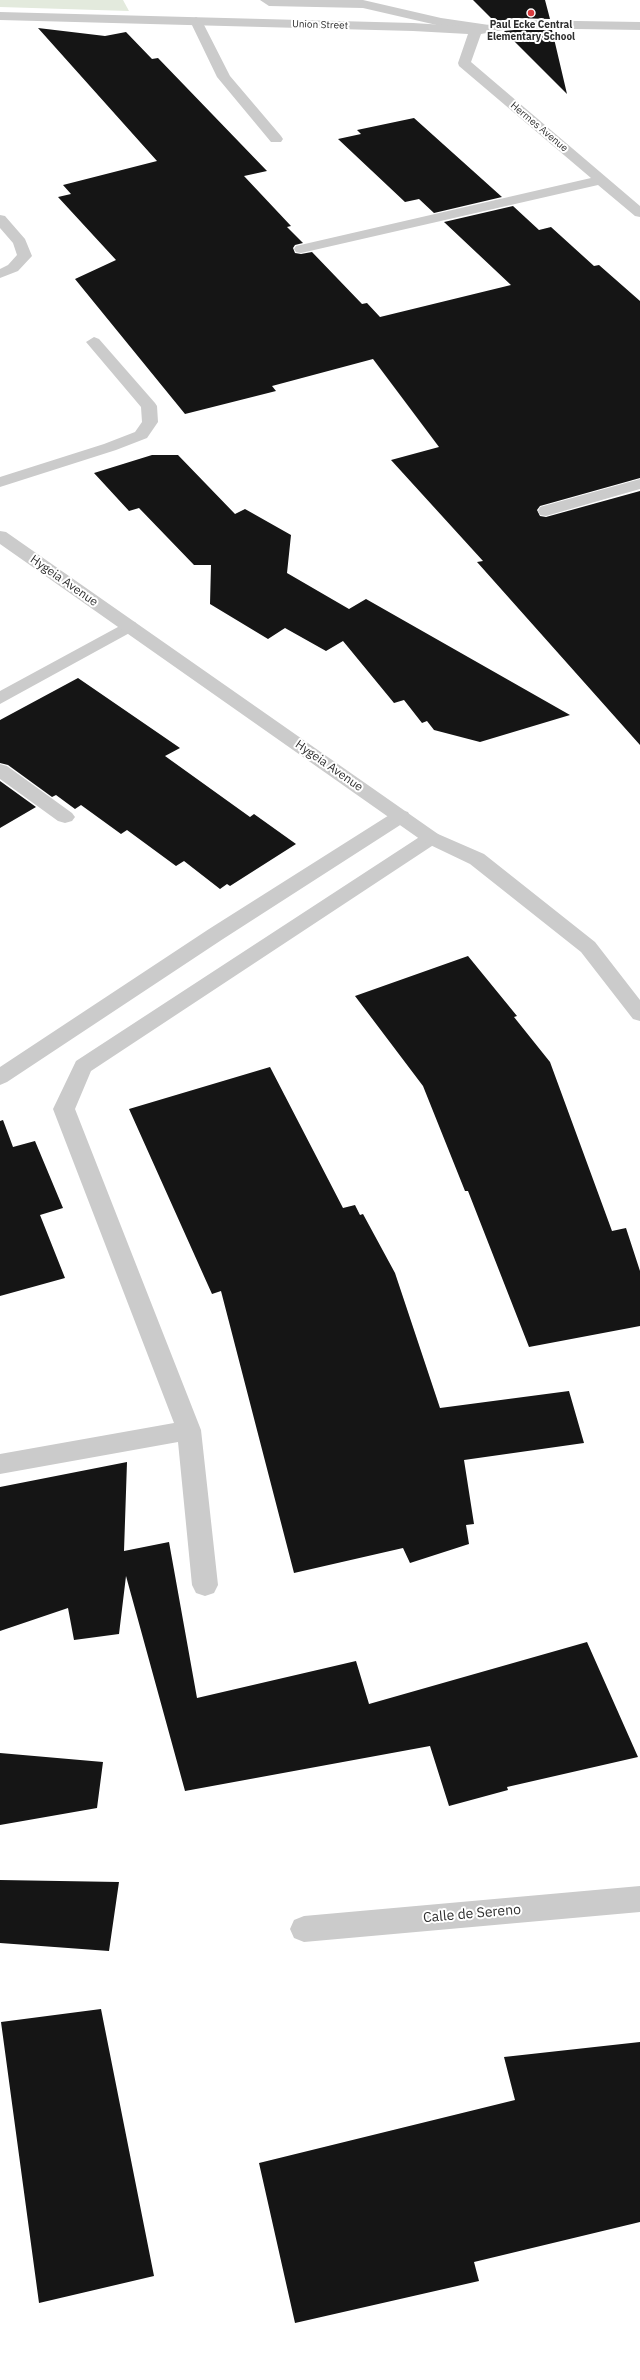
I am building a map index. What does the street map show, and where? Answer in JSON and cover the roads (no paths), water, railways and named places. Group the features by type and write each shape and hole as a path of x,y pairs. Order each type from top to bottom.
{"street":[{"path":"266,0 269,2 360,2 441,22 482,30"},
{"name":"Union Street","path":"0,16 482,30 514,24 640,26"},
{"path":"196,21 224,77 276,139"},
{"name":"Hermes Avenue","path":"482,30 464,63 640,213"},
{"path":"300,249 601,180"},
{"path":"0,219 20,242 25,256 13,268 0,274"},
{"path":"0,482 110,447 141,435 150,422 149,406 94,342"},
{"path":"546,511 640,484"},
{"name":"Hygeia Avenue","path":"0,536 431,838 477,859 588,947 640,1014"},
{"path":"0,698 129,626"},
{"path":"0,770 65,817"},
{"path":"0,1077 216,934 401,816"},
{"path":"206,1585 190,1430 64,1109 83,1066 431,838"},
{"path":"0,1464 190,1430"},
{"name":"Calle de Sereno","path":"304,1929 640,1899"}],"place":[{"name":"Paul Ecke Central Elementary School","path":"531,13"}]}
